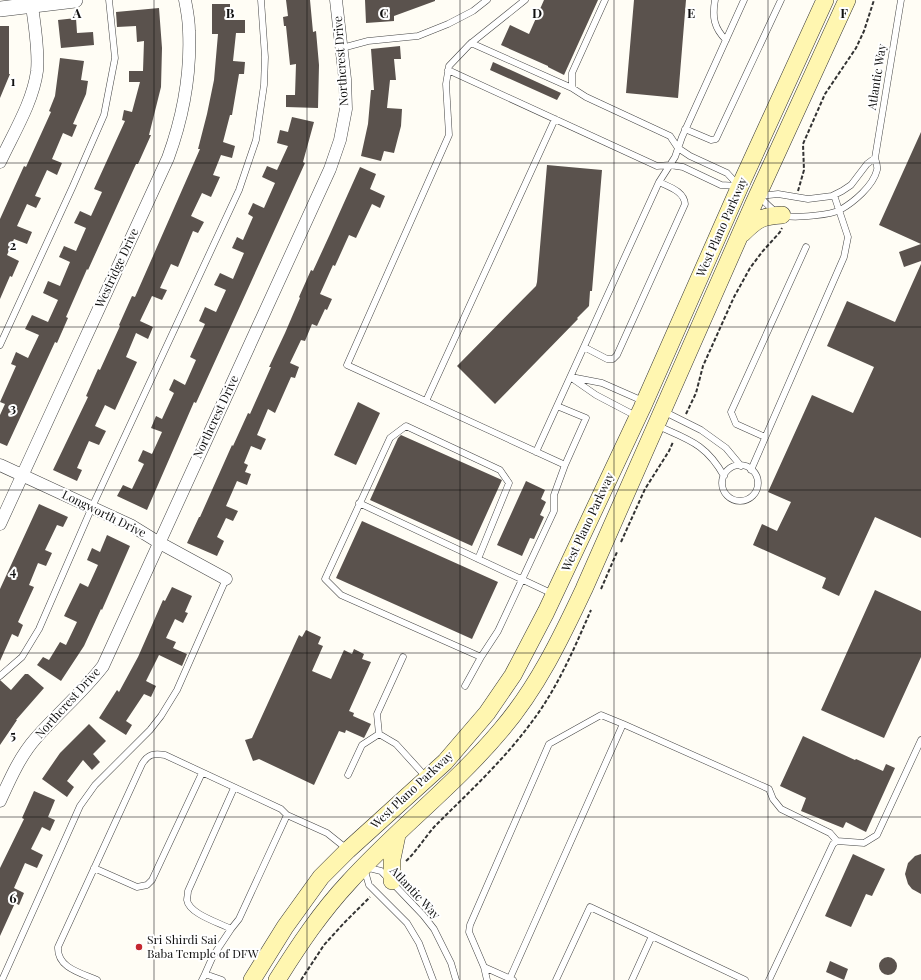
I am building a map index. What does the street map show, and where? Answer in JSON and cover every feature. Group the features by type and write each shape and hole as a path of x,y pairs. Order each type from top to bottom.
{"main road":[{"name":"West Plano Parkway","path":"277,980 315,922 349,882 479,756 504,709 514,675 535,636 641,409 740,186 826,0"},
{"name":"West Plano Parkway","path":"252,980 284,927 309,892 348,850 504,709 544,668 561,640 739,237 847,0"},
{"path":"740,186 758,196"},
{"path":"739,237 754,222 767,216 782,221"},
{"path":"641,409 660,418"},
{"path":"392,881 392,859 397,835"},
{"path":"348,850 364,867"}],"street":[{"path":"0,9 31,3 75,0"},
{"name":"Westridge Drive","path":"0,524 168,158 176,137 189,64 189,29 185,0"},
{"name":"Northcrest Drive","path":"0,801 14,771 36,738 91,681 103,666 158,542 330,169 340,140 346,109 345,78 336,0"},
{"path":"0,162 31,96 37,70 36,41 31,3"},
{"name":"Longworth Drive","path":"0,465 132,526 226,579"}],"lane":[{"path":"0,345 104,115 115,58 109,0"},
{"path":"0,676 22,657 40,629 92,507 239,190 256,140 264,85 265,57 261,0"},
{"path":"342,48 368,41 418,36 448,24 474,11 487,0"},
{"path":"525,0 471,43 449,66 446,84 449,134 347,366 565,465"},
{"path":"572,88 572,73 605,0"},
{"path":"715,0 714,19 718,32 726,40"},
{"path":"536,452 659,182 670,165 678,148 685,129 744,0"},
{"path":"685,129 711,140 716,139 781,0"},
{"name":"Atlantic Way","path":"782,221 795,217 839,210 866,189 873,180 878,169 875,158 901,0"},
{"path":"471,43 572,88 586,97 670,136 678,148 690,156 727,173 740,186"},
{"path":"448,70 656,166 670,165 683,168 721,185 740,186"},
{"path":"426,401 555,119"},
{"path":"758,196 778,194 808,199 834,195 851,185 867,164 875,158"},
{"path":"584,347 608,359 613,359 621,348 685,204 685,199 682,193 659,182"},
{"path":"751,470 844,257 848,237 834,195"},
{"path":"758,196 782,221"},
{"path":"765,437 736,424 731,412 806,247"},
{"path":"570,377 596,395 641,409"},
{"path":"570,377 602,383 641,409"},
{"path":"465,686 481,657 498,631 523,580 554,511 554,495 565,465 586,418 557,406"},
{"path":"660,418 702,430 726,448 741,466 751,470 756,478 757,486 754,494 746,500 735,501 726,495 722,486 724,476 731,468 741,466"},
{"path":"660,418 702,448 716,462 724,476"},
{"path":"478,558 509,483 500,470 493,466 406,426 390,438 325,579 341,595 481,657"},
{"path":"359,503 555,594"},
{"path":"2,980 80,806 95,785 150,730 161,716 177,690 226,579"},
{"path":"379,734 377,714 403,657"},
{"path":"487,980 484,967 469,932 470,925 549,744 601,715 769,788 773,799 781,809 830,833 837,841 864,843 877,835 921,740"},
{"path":"484,967 512,979 623,724"},
{"path":"348,775 362,745 379,734"},
{"path":"379,734 396,744 427,778"},
{"path":"97,980 66,966 59,958 58,947 142,764 147,757 156,754 165,755 281,809 287,815 327,833 348,850"},
{"path":"94,868 137,887 147,885 152,880 202,773"},
{"path":"232,929 192,910 187,901 188,891 234,788"},
{"path":"202,980 213,956 239,919 287,815"},
{"path":"769,980 833,844 837,841"},
{"path":"364,867 369,886 407,923 419,942 433,980"},
{"name":"Atlantic Way","path":"364,867 381,871 423,915 434,929 451,963 456,980"},
{"path":"556,980 590,907 745,980"},
{"path":"632,980 652,936"},
{"path":"205,974 222,980"}],"path":[{"path":"797,194 804,170 803,144 825,94 856,48 874,0"},
{"path":"686,415 696,392 703,366 734,297 750,268 780,232 782,221"},
{"path":"601,589 645,489 669,451 675,438"},
{"path":"301,980 324,945 371,896"}],"building":[{"path":"286,0 310,0 313,32 316,31 319,65 318,108 286,107 286,95 295,95 296,64 290,65 286,26 284,26 283,17 288,16"},
{"path":"365,0 435,1 394,16 394,21 366,23"},
{"path":"544,0 598,0 564,75 548,66 501,45 510,25 529,34"},
{"path":"634,0 686,0 678,98 626,93"},
{"path":"212,4 230,4 230,20 245,20 245,33 236,33 233,61 245,62 244,74 239,74 232,115 230,115 223,142 235,146 232,158 221,155 213,175 220,177 211,197 202,193 191,216 204,222 198,233 193,231 178,267 171,264 160,288 167,290 162,300 152,296 140,321 153,327 148,339 136,333 126,357 137,362 115,410 105,405 95,426 106,431 99,445 89,441 77,468 82,470 77,481 53,470 88,397 86,396 98,369 100,370 132,296 135,297 200,149 198,149 214,80 218,34 212,34"},
{"path":"159,8 162,48 161,87 149,135 151,135 138,164 136,164 88,270 87,269 66,317 68,318 57,343 55,342 7,446 0,443 0,415 5,404 0,402 16,366 11,364 16,352 28,358 39,335 25,329 32,315 48,322 58,300 43,293 48,281 60,286 70,262 59,257 64,246 76,251 86,228 74,223 80,211 91,216 102,192 94,189 125,121 122,120 124,110 132,112 140,82 129,82 129,71 143,71 144,41 137,42 136,26 117,27 116,12"},
{"path":"76,18 77,33 93,32 94,45 61,48 58,20"},
{"path":"0,26 9,26 10,74 0,98"},
{"path":"400,46 401,59 394,59 396,80 390,80 387,108 402,109 401,126 394,153 384,151 381,161 361,156 368,124 371,90 374,90 371,49"},
{"path":"60,58 84,61 81,80 88,81 86,94 73,124 77,125 72,137 63,133 52,159 62,163 57,175 47,170 35,196 41,198 36,208 27,204 17,226 32,232 27,244 14,239 7,255 19,261 12,277 10,276 0,299 0,219 51,112 49,111 55,96"},
{"path":"493,62 561,93 557,100 490,70"},
{"path":"292,117 314,122 303,162 305,163 196,403 194,402 147,510 117,496 123,485 132,489 144,464 138,461 143,450 152,454 162,432 151,428 156,416 162,419 174,393 169,390 174,379 185,385 196,360 190,357 205,324 199,321 205,307 216,312 226,290 214,285 220,273 233,279 244,253 232,248 237,237 243,240 253,217 248,214 253,203 264,208 275,183 262,177 267,166 277,170 288,146 277,143 280,130 288,132"},
{"path":"921,132 921,244 879,225"},
{"path":"547,165 602,170 592,291 590,291 589,306 495,404 457,366 536,286"},
{"path":"360,167 376,174 370,189 385,196 380,208 372,204 356,238 349,235 335,266 333,265 320,294 332,299 327,310 325,309 317,326 312,324 305,341 301,340 290,363 299,367 295,378 291,377 275,413 268,409 257,435 266,439 261,450 251,446 244,463 248,465 245,472 251,474 247,485 237,481 226,506 238,511 233,521 226,518 217,537 224,541 217,556 187,543 232,445 233,446 248,413 250,414 311,270 313,271"},
{"path":"921,244 921,261 904,267 899,252"},
{"path":"921,264 921,538 875,517 839,596 822,588 826,578 753,545 762,524 777,531 791,502 768,492 812,395 853,413 874,367 827,346 847,301 895,322"},
{"path":"358,402 380,413 356,465 334,455"},
{"path":"401,435 502,480 472,546 370,500 398,438"},
{"path":"526,481 545,490 541,499 546,502 540,515 544,517 534,539 530,538 522,556 497,545"},
{"path":"39,504 68,517 63,527 57,525 45,550 52,553 46,566 38,563 29,585 34,587 18,622 23,625 18,637 12,634 0,661 0,589"},
{"path":"362,521 498,582 472,639 336,578"},
{"path":"107,535 130,546 102,610 101,609 84,646 61,681 37,665 43,657 49,660 60,642 66,645 77,622 64,616 80,583 88,587 98,565 87,560 92,548 100,552"},
{"path":"172,587 192,596 185,612 188,613 183,623 175,619 166,638 176,642 173,648 187,654 182,666 159,655 146,681 156,686 151,697 144,694 126,721 132,725 126,735 99,718 117,690 119,692 138,657 163,600 165,601"},
{"path":"875,590 921,611 921,657 884,738 821,710"},
{"path":"306,630 321,637 318,644 323,646 312,671 331,679 344,650 352,654 354,649 364,654 362,659 371,662 349,711 354,713 353,716 371,724 364,738 346,730 345,733 339,731 314,785 259,759 253,761 245,740 252,738 299,635 302,637"},
{"path":"25,674 28,674 44,688 16,720 0,745 0,680 11,690"},
{"path":"89,724 106,741 93,754 100,762 92,770 83,760 67,781 74,787 67,797 42,779 60,753"},
{"path":"803,736 883,771 886,764 895,768 866,832 846,822 843,828 801,811 806,798 780,786"},
{"path":"34,791 55,800 48,817 55,820 50,831 42,827 31,849 43,855 37,868 25,863 14,888 24,893 19,905 15,903 0,936 0,868 24,819 22,818"},
{"path":"853,854 885,869 872,896 866,894 851,927 825,916"},
{"path":"921,854 921,894 912,889 908,884 905,874 908,863 915,856"},
{"path":"884,957 892,957 897,962 895,973 892,975 884,975 879,970 879,962"},
{"path":"830,961 848,969 844,980 826,972"}],"place":[{"name":"Sri Shirdi Sai Baba Temple of DFW","path":"139,947"}]}
